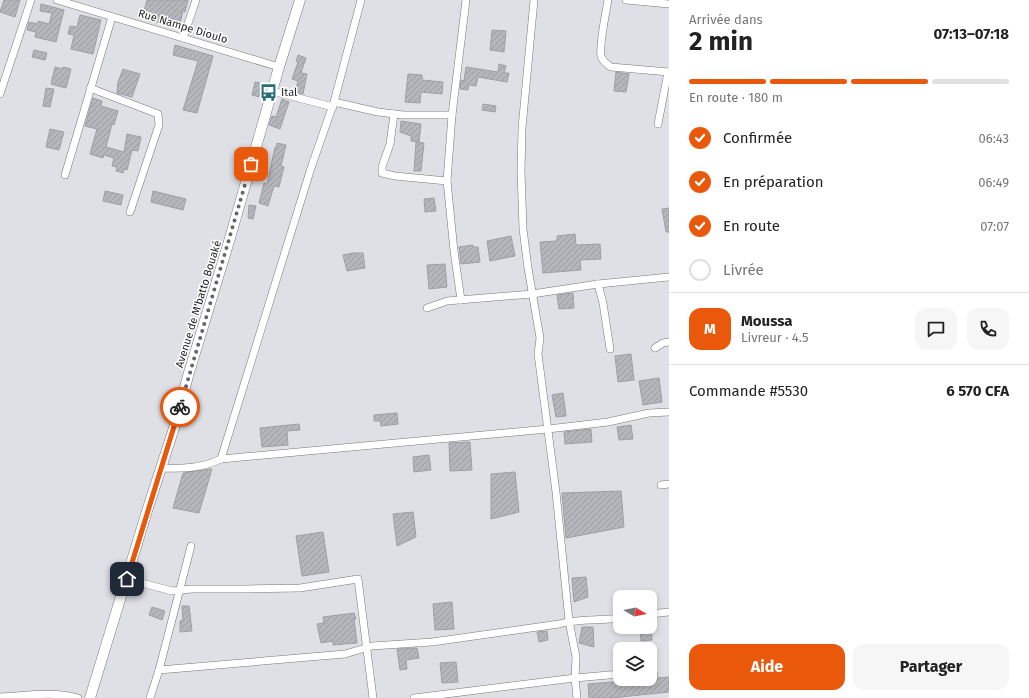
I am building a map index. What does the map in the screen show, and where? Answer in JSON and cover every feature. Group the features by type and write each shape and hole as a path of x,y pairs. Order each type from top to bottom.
{"street":[{"path":"0,94 31,0"},
{"name":"Rue Nampe Dioulo","path":"57,0 278,67"},
{"path":"184,38 196,0"},
{"name":"Avenue de M'batto Bouaké","path":"90,698 175,425 278,67 300,0"},
{"path":"221,459 311,168 333,104 361,0"},
{"path":"461,300 454,251 448,181 452,115 466,0"},
{"path":"534,0 522,128 521,171 523,229 540,338 538,354 556,492 569,620 576,658 575,678 577,698"},
{"path":"608,0 601,56 604,62 611,67 668,72 658,124"},
{"path":"626,0 669,4"},
{"path":"65,175 112,17"},
{"path":"90,88 158,114 159,125 130,212"},
{"path":"272,91 333,104 394,114 452,115"},
{"path":"394,114 390,144 382,167 382,173 394,176 448,181"},
{"path":"427,308 447,301 532,294 598,284 669,277"},
{"path":"598,284 603,303 610,349"},
{"path":"655,348 663,343 669,342"},
{"path":"162,468 185,469 210,464 221,459 548,429 608,422 649,413 669,412"},
{"path":"661,485 669,484"},
{"path":"150,698 159,670 191,546"},
{"path":"127,579 172,591 192,589 245,590 300,588 358,579 373,698"},
{"path":"657,613 669,612"},
{"path":"159,670 345,654 372,646 432,642 559,624 569,620 613,619"},
{"path":"414,698 613,675"},
{"path":"0,697 49,694 69,695 78,698"}],"building":[{"path":"4,0 20,0 15,17 0,12"},
{"path":"147,0 188,0 185,12 183,11 179,28 142,18"},
{"path":"41,4 64,10 56,42 35,37 36,32 27,30 29,22 38,24 38,21 49,24 52,13 40,11"},
{"path":"80,15 101,20 93,54 71,49 74,35 68,34 70,26 77,27"},
{"path":"492,30 506,31 504,52 490,50"},
{"path":"175,45 213,56 197,113 183,110 198,61 173,55"},
{"path":"34,50 47,53 45,60 32,57"},
{"path":"298,55 306,58 301,73 307,74 303,94 295,92 298,81 292,79 298,62 296,61"},
{"path":"499,64 506,66 504,73 509,73 507,82 478,77 476,86 469,85 468,90 460,89 461,80 464,81 466,67 498,72"},
{"path":"55,67 71,69 66,88 51,84"},
{"path":"123,69 140,74 132,97 117,93 118,82"},
{"path":"616,72 629,74 626,92 614,91"},
{"path":"408,74 422,75 422,80 443,82 442,94 421,92 420,103 405,102"},
{"path":"255,82 261,83 259,97 252,95"},
{"path":"46,88 54,89 50,107 43,106"},
{"path":"93,98 102,101 101,106 118,111 114,125 112,124 106,147 124,152 127,134 141,137 138,151 132,150 127,170 124,169 123,173 116,171 117,167 112,166 114,158 104,155 103,158 90,154 97,129 85,126"},
{"path":"282,99 289,102 280,129 269,125 272,116 276,117"},
{"path":"483,104 496,106 495,112 482,110"},
{"path":"401,121 421,124 419,142 411,141 411,136 400,132"},
{"path":"50,129 64,132 59,150 46,147"},
{"path":"416,142 424,143 421,171 414,171"},
{"path":"277,143 286,145 281,166 284,167 279,187 274,186 268,206 259,203 264,183 267,184"},
{"path":"105,191 123,195 121,205 103,201"},
{"path":"153,191 186,199 183,210 151,202"},
{"path":"434,198 436,211 425,212 424,199"},
{"path":"249,205 256,206 253,219 248,218"},
{"path":"669,208 669,232 666,232 662,209"},
{"path":"575,234 576,245 600,244 601,259 580,260 581,270 543,273 540,242 557,241 557,236"},
{"path":"511,236 515,256 490,261 487,241"},
{"path":"473,245 473,247 478,247 480,262 461,264 459,247"},
{"path":"363,253 365,268 347,271 343,255"},
{"path":"445,264 447,287 429,289 427,265"},
{"path":"573,293 574,308 559,309 557,295"},
{"path":"631,354 634,380 618,382 615,356"},
{"path":"659,378 662,402 643,405 639,381"},
{"path":"563,393 566,416 556,417 552,395"},
{"path":"397,413 398,424 381,426 380,421 374,421 374,415"},
{"path":"299,424 300,430 287,431 288,445 262,447 260,428"},
{"path":"631,425 633,439 619,440 617,427"},
{"path":"591,429 592,442 565,444 564,432"},
{"path":"470,442 472,470 450,471 449,443"},
{"path":"429,455 431,470 414,472 413,457"},
{"path":"212,469 199,513 173,508 183,473"},
{"path":"515,472 519,512 491,519 491,474"},
{"path":"621,491 624,527 566,538 562,493"},
{"path":"413,512 416,537 397,546 393,514"},
{"path":"323,532 329,572 302,576 296,536"},
{"path":"586,577 588,597 574,602 572,578"},
{"path":"452,602 454,629 435,630 433,604"},
{"path":"182,606 189,606 192,631 180,632 180,621 183,620"},
{"path":"152,607 165,611 162,620 149,615"},
{"path":"354,613 356,619 354,619 357,643 333,645 333,641 321,643 317,624 324,623 323,617"},
{"path":"582,627 593,627 594,647 579,643"},
{"path":"547,631 548,640 539,642 537,632"},
{"path":"640,634 652,634 652,640 641,641"},
{"path":"417,648 419,658 406,660 407,669 400,670 397,649"},
{"path":"456,662 458,682 442,683 440,663"},
{"path":"669,677 669,692 611,698 589,698 588,684 613,682 613,686 657,686 657,678"}],"way so far":[{"path":"180,407 251,164"}],"place":[{"name":"Ital","path":"268,92"}],"route":[{"path":"127,579 180,407"}]}
